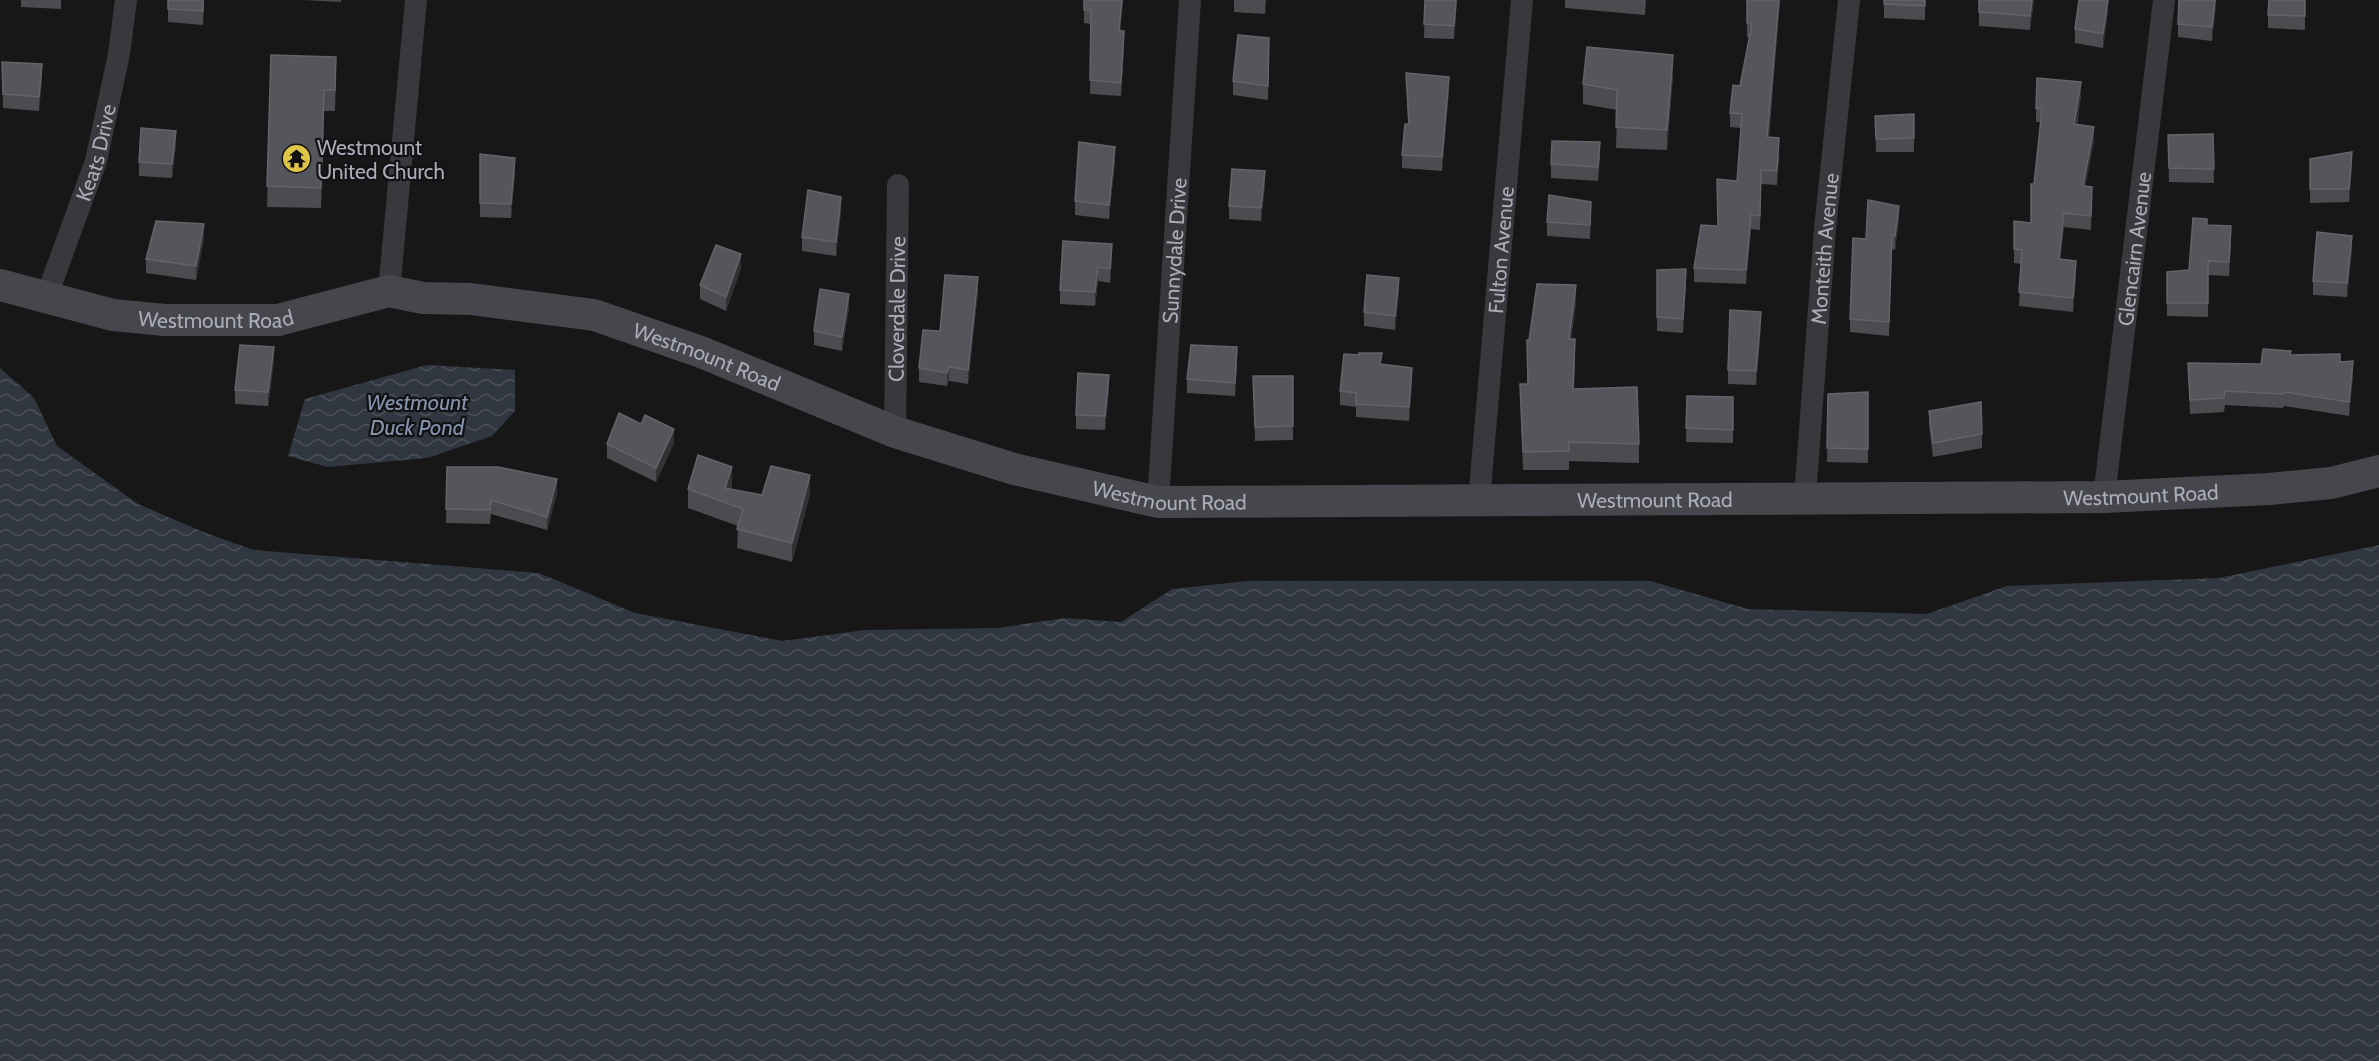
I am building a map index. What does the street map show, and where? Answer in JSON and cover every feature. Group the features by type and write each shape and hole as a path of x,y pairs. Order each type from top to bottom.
{"main road":[{"name":"Westmount Road","path":"0,285 113,315 165,320 214,322 278,320 389,291 423,298 471,299 594,315 701,352 895,432 1014,469 1158,502 2104,497 2269,489 2331,483 2379,471"}],"street":[{"name":"Keats Drive","path":"46,298 96,161 119,54 126,0"},
{"path":"389,291 416,0"},
{"name":"Sunnydale Drive","path":"1158,502 1190,0"},
{"name":"Fulton Avenue","path":"1479,501 1522,0"},
{"name":"Monteith Avenue","path":"1805,497 1826,230 1849,0"},
{"name":"Glencairn Avenue","path":"2104,497 2164,0"},
{"name":"Cloverdale Drive","path":"895,432 898,186"}],"water":[{"name":"Westmount Duck Pond","path":"427,365 515,370 515,411 492,436 427,458 328,467 288,456 305,399"},
{"path":"0,368 34,398 57,446 138,504 208,534 254,550 539,573 635,613 783,641 865,630 998,628 1065,618 1121,622 1172,589 1248,581 1650,581 1748,609 1927,614 2007,586 2219,578 2379,545 2379,1061 0,1061"}],"building":[{"path":"168,0 203,0 203,11 168,9"},
{"path":"1084,0 1122,0 1119,30 1124,31 1121,83 1090,80 1091,10 1084,10"},
{"path":"1425,0 1456,0 1454,26 1424,24"},
{"path":"1747,0 1779,0 1767,137 1779,138 1777,171 1761,170 1760,216 1751,215 1746,270 1694,268 1701,225 1718,226 1717,179 1737,181 1742,114 1730,113 1733,85 1740,86 1752,24 1747,23"},
{"path":"1884,0 1925,0 1925,6 1884,4"},
{"path":"1979,0 2032,0 2030,16 1979,12"},
{"path":"2079,0 2108,0 2103,34 2075,29"},
{"path":"2179,0 2215,0 2212,27 2178,24"},
{"path":"2269,0 2305,0 2305,16 2268,15"},
{"path":"1238,35 1269,38 1268,86 1233,81"},
{"path":"1587,47 1673,55 1667,130 1616,127 1617,90 1583,84"},
{"name":"Westmount United Church","path":"271,55 336,57 335,90 324,90 321,188 267,186"},
{"path":"2,62 42,64 39,97 3,94"},
{"path":"1406,73 1449,77 1442,157 1402,155 1405,124 1409,124"},
{"path":"2037,78 2081,82 2074,124 2094,127 2083,186 2092,187 2091,216 2064,213 2059,259 2076,261 2073,298 2019,292 2022,250 2014,249 2014,221 2031,223 2031,184 2034,184 2042,109 2036,108"},
{"path":"1914,114 1914,138 1876,139 1875,116"},
{"path":"141,128 176,131 172,164 139,162"},
{"path":"2213,134 2214,169 2169,168 2168,135"},
{"path":"1552,141 1600,142 1598,167 1551,164"},
{"path":"1079,142 1115,147 1109,205 1075,201"},
{"path":"2352,152 2349,189 2310,189 2310,159"},
{"path":"480,154 515,158 511,204 480,203"},
{"path":"1232,169 1265,171 1261,208 1229,206"},
{"path":"808,190 841,197 836,242 802,237"},
{"path":"1549,195 1591,202 1590,225 1547,222"},
{"path":"1868,200 1899,206 1895,236 1892,235 1889,322 1850,319 1853,238 1866,239"},
{"path":"2193,218 2207,219 2207,225 2231,226 2229,262 2208,261 2208,303 2167,303 2167,272 2189,270"},
{"path":"156,221 204,224 196,266 146,259"},
{"path":"2317,232 2352,236 2347,283 2313,281"},
{"path":"1063,241 1112,244 1110,269 1098,267 1095,292 1060,290"},
{"path":"716,245 741,254 726,297 700,285"},
{"path":"1686,269 1683,319 1657,317 1657,270"},
{"path":"945,275 978,277 968,370 949,367 947,373 919,368 923,330 940,331"},
{"path":"1367,275 1399,278 1395,316 1364,312"},
{"path":"1537,284 1576,285 1569,339 1575,339 1573,389 1637,387 1639,444 1569,442 1569,451 1523,452 1520,384 1528,384 1527,340 1529,340"},
{"path":"820,289 849,294 842,337 814,331"},
{"path":"1730,310 1761,312 1756,371 1728,370"},
{"path":"240,345 274,347 268,392 235,390"},
{"path":"1191,345 1237,347 1235,383 1187,379"},
{"path":"2263,349 2291,351 2290,355 2340,354 2340,362 2353,361 2349,402 2284,392 2283,394 2225,391 2224,398 2190,400 2188,363 2261,364"},
{"path":"1359,353 1382,353 1380,364 1412,368 1409,407 1356,404 1356,393 1340,391 1344,354 1359,355"},
{"path":"1078,373 1109,375 1105,416 1076,415"},
{"path":"1253,376 1293,376 1293,426 1255,427"},
{"path":"1868,392 1868,449 1827,448 1828,394"},
{"path":"1687,396 1733,397 1733,430 1686,428"},
{"path":"1981,402 1982,434 1933,443 1929,411"},
{"path":"619,413 641,424 645,415 674,429 656,468 607,444"},
{"path":"698,455 732,467 725,488 762,495 771,466 810,475 792,543 737,529 743,509 688,489"},
{"path":"447,467 498,467 557,479 547,517 491,500 490,510 446,509"}],"place":[{"name":"Westmount United Church","path":"296,159"}]}
